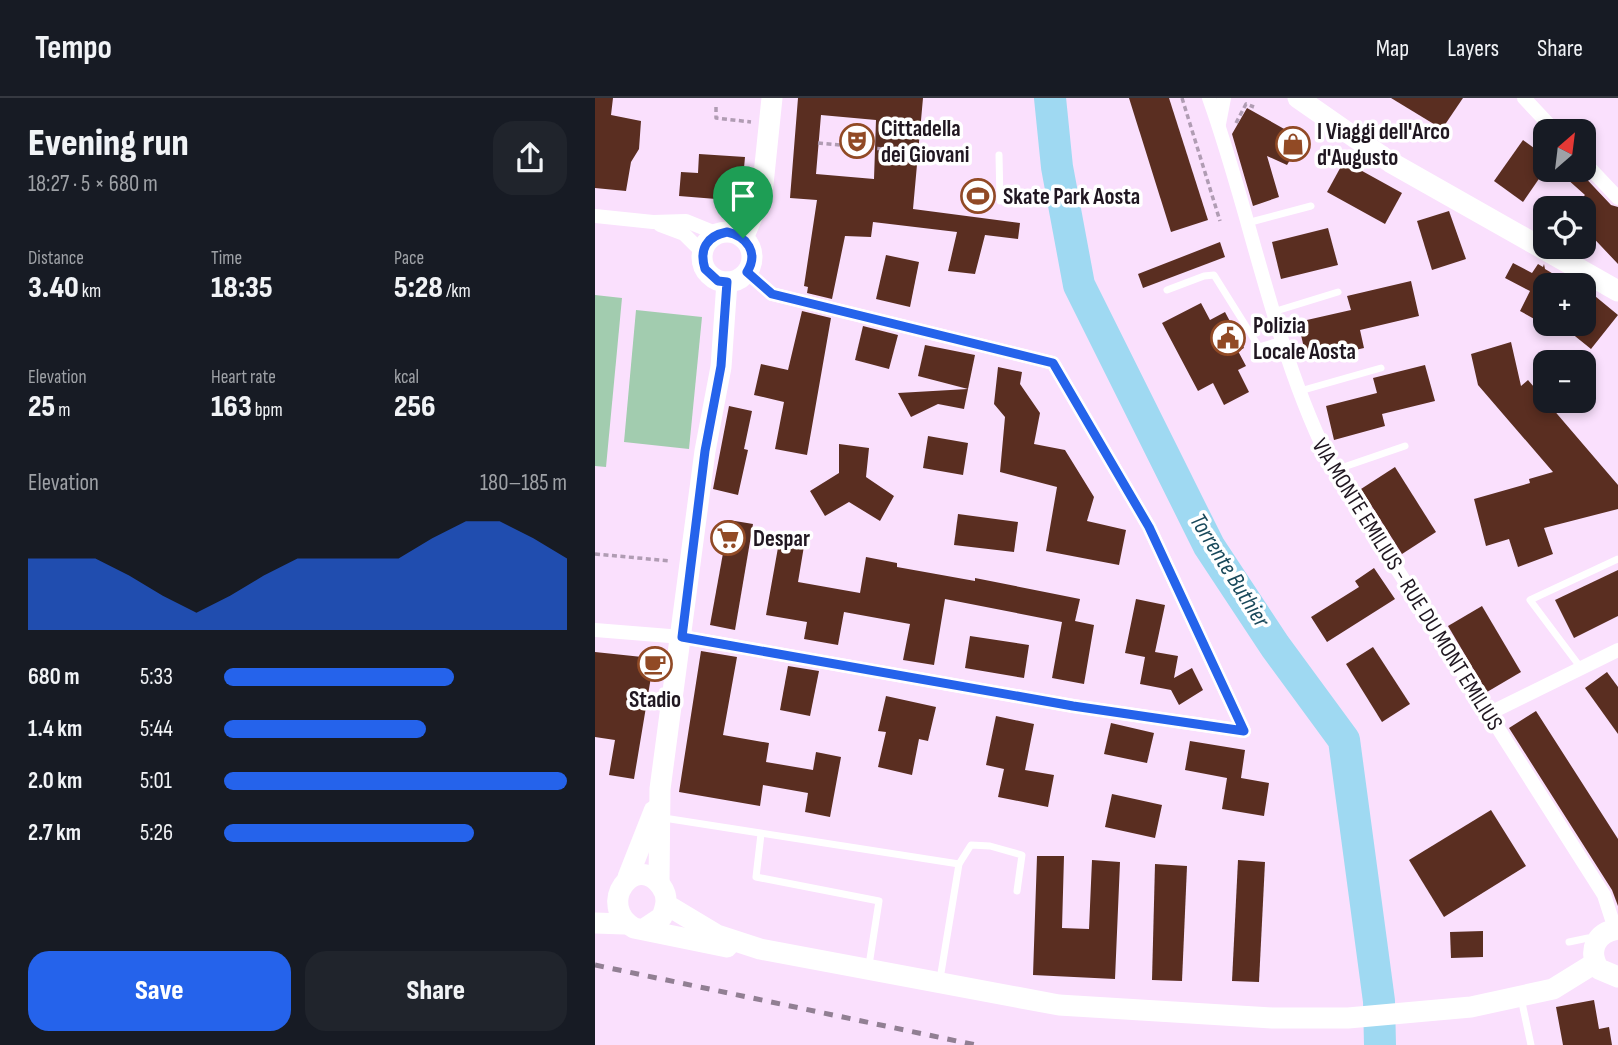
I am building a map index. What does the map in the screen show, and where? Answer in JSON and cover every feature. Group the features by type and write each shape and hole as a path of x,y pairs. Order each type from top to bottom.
{"street":[{"path":"743,238 762,194 772,98"},
{"path":"1214,112 1224,98"},
{"path":"1299,98 1390,162 1618,291"},
{"path":"1524,98 1544,119"},
{"name":"VIA MONTE EMILIUS - RUE DU MONT EMILIUS","path":"1214,112 1273,312 1313,429 1334,470 1604,895 1616,929"},
{"path":"1596,175 1618,198"},
{"path":"595,216 653,222 686,220 718,234"},
{"path":"653,222 684,234 702,251"},
{"path":"727,232 743,238 752,254 747,272 738,280 718,281 705,269 702,251 705,244 718,234 727,232"},
{"path":"595,630 682,637 1073,706 1244,731 1149,527 1053,363 772,294 747,272"},
{"path":"659,883 660,789 705,451 721,366 727,282"},
{"path":"1488,714 1618,650"},
{"path":"634,926 613,906 660,789"},
{"path":"595,897 623,882 650,877 659,883 666,896 667,905 657,923 634,926"},
{"path":"667,905 717,934 760,949 1059,1005 1305,1018 1471,1007 1553,989 1595,963"},
{"path":"595,923 634,926 739,950 760,949"},
{"path":"1616,929 1596,941 1595,963 1605,974 1618,977"}],"lane":[{"path":"999,155 1000,201"},
{"path":"1246,223 1311,206"},
{"path":"1167,290 1214,275 1221,283 1251,340 1259,347 1282,340"},
{"path":"1273,312 1338,292"},
{"path":"1300,391 1381,368"},
{"path":"1334,470 1405,446"},
{"path":"1581,669 1530,600 1618,559"},
{"path":"659,817 959,864"},
{"path":"761,834 756,877 879,901 869,970"},
{"path":"939,982 959,864 971,845 990,846 1022,855 1017,891"},
{"path":"1569,942 1588,938 1596,941"},
{"path":"1521,997 1531,1045"}],"path":[{"path":"1182,98 1220,220"},
{"path":"1235,125 1246,104 1254,107"},
{"path":"716,107 716,117 751,122 750,135 768,136"},
{"path":"818,143 936,154"},
{"path":"595,554 671,561"}],"green space":[{"path":"595,295 622,298 606,467 595,466"},
{"path":"636,310 702,317 689,449 624,442"}],"building":[{"path":"595,98 613,98 611,115 641,121 639,149 631,162 626,191 595,188"},
{"path":"798,98 923,98 913,209 1020,223 1018,239 985,235 975,274 948,271 957,232 873,222 871,237 845,236 832,299 807,293 808,287 804,286 817,200 790,198","holes":["821,115 876,120 874,179 816,174"]},
{"path":"1129,98 1169,98 1208,220 1171,232"},
{"path":"1391,98 1463,98 1442,129"},
{"path":"1247,108 1302,139 1287,165 1267,156 1279,197 1253,206 1232,134"},
{"path":"1523,140 1533,147 1533,182 1537,182 1523,202 1494,181"},
{"path":"699,154 745,157 741,201 679,196 681,172 698,173"},
{"path":"1344,161 1402,193 1385,224 1327,192"},
{"path":"1570,182 1589,182 1611,205 1618,207 1618,264 1596,241 1596,196 1585,195"},
{"path":"1449,211 1466,259 1432,270 1417,221"},
{"path":"1328,228 1338,265 1281,279 1272,242"},
{"path":"1220,242 1225,257 1143,288 1138,274"},
{"path":"886,255 919,262 910,307 876,299"},
{"path":"1513,263 1532,273 1538,264 1543,267 1544,264 1545,269 1552,273 1533,273 1533,318 1520,311 1530,291 1505,278"},
{"path":"1411,281 1419,316 1360,330 1364,348 1307,361 1298,322 1351,310 1347,296"},
{"path":"1596,297 1618,315 1591,349 1575,336 1596,336"},
{"path":"1201,303 1210,320 1225,312 1244,348 1238,351 1246,366 1238,370 1249,392 1224,405 1213,383 1198,391 1162,323"},
{"path":"802,311 831,318 807,455 775,449 784,402 754,395 761,364 788,370"},
{"path":"863,326 898,335 889,369 855,360"},
{"path":"1511,342 1521,386 1528,380 1533,386 1533,413 1556,413 1618,485 1618,509 1544,528 1553,554 1518,567 1509,539 1486,546 1474,499 1530,483 1529,479 1553,472 1478,385 1471,354"},
{"path":"925,345 975,355 968,389 918,376"},
{"path":"1425,365 1435,401 1382,414 1385,426 1334,440 1326,406 1377,393 1373,378"},
{"path":"998,367 1022,372 1020,384 1040,413 1034,444 1065,450 1094,497 1087,521 1126,530 1119,565 1046,551 1057,487 1000,472 1005,417 994,404"},
{"path":"968,389 964,409 938,404 911,417 898,393"},
{"path":"729,406 752,411 744,449 748,450 738,495 713,489"},
{"path":"928,436 968,443 963,475 923,468"},
{"path":"839,444 869,448 866,477 894,496 880,521 849,502 825,516 810,491 839,473"},
{"path":"1395,467 1436,532 1402,554 1361,489"},
{"path":"958,514 1018,522 1014,552 954,545"},
{"path":"729,520 753,524 735,630 710,625"},
{"path":"779,542 804,546 798,582 860,593 866,557 897,563 897,567 975,581 975,578 1080,599 1075,621 1094,625 1084,684 1052,678 1062,622 945,599 934,665 903,660 910,624 844,612 838,645 804,639 807,622 766,615"},
{"path":"1374,568 1395,599 1327,642 1311,617 1359,587 1355,581"},
{"path":"1618,570 1618,616 1574,638 1555,600"},
{"path":"1136,599 1165,605 1155,652 1178,656 1174,678 1192,668 1203,690 1179,705 1171,690 1140,684 1145,657 1125,653"},
{"path":"1482,606 1521,672 1487,692 1448,626"},
{"path":"970,636 1029,645 1024,678 965,668"},
{"path":"1373,647 1410,704 1382,722 1346,664"},
{"path":"701,651 737,657 723,735 769,743 766,762 813,770 816,752 841,757 830,817 805,812 808,793 763,785 760,806 679,792"},
{"path":"595,652 661,659 658,678 651,677 634,779 609,775 615,740 595,737"},
{"path":"788,666 819,671 810,716 780,710"},
{"path":"1607,672 1618,687 1618,734 1585,688"},
{"path":"886,696 936,707 928,741 919,739 912,775 878,767 886,732 878,731"},
{"path":"1536,711 1618,839 1618,906 1612,890 1509,728"},
{"path":"996,716 1034,724 1025,770 1054,775 1048,807 998,797 1004,769 986,765"},
{"path":"1111,723 1154,733 1147,763 1104,754"},
{"path":"1190,741 1245,750 1241,778 1269,783 1264,816 1222,809 1227,778 1185,770"},
{"path":"1112,794 1162,805 1155,838 1105,827"},
{"path":"1491,810 1526,866 1444,917 1409,860"},
{"path":"1037,856 1064,856 1062,928 1089,929 1092,860 1120,862 1115,979 1033,975"},
{"path":"1238,860 1265,862 1259,982 1232,981"},
{"path":"1155,864 1187,866 1182,981 1152,980"},
{"path":"1483,931 1483,957 1451,958 1450,932"},
{"path":"1594,1000 1599,1029 1609,1027 1612,1045 1563,1045 1556,1007"}],"waterway":[{"name":"Torrente Buthier","path":"1050,98 1057,167 1079,285 1209,546 1275,646 1344,740 1379,1001 1380,1045"}],"railway":[{"path":"595,965 976,1045"}],"place":[{"name":"Cittadella dei Giovani","path":"857,141"},
{"name":"I Viaggi dell'Arco d'Augusto","path":"1293,144"},
{"name":"Skate Park Aosta","path":"978,196"},
{"name":"Polizia Locale Aosta","path":"1228,338"},
{"name":"Despar","path":"728,538"},
{"name":"Stadio","path":"655,664"}],"route":[{"path":"727,232 743,238 752,254 751,267 747,272 772,294 1053,363 1149,527 1217,667 1244,731 1073,706 682,637 697,507 725,333 727,282 710,276 702,260 702,251 705,244 718,234 727,232"}]}
